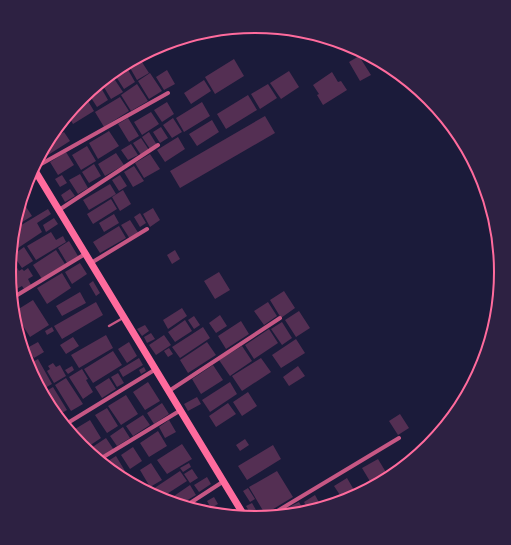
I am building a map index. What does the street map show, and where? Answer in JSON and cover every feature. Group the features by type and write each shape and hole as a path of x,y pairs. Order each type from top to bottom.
{"main road":[{"path":"38,174 123,318 156,369 242,511"}],"street":[{"path":"43,163 168,93"},
{"path":"59,210 158,146"},
{"path":"90,263 147,230"},
{"path":"17,295 85,254"},
{"path":"169,391 280,318"},
{"path":"69,422 156,369"},
{"path":"103,457 181,410"},
{"path":"278,511 399,438"},
{"path":"190,503 224,481"}],"lane":[{"path":"109,326 123,318"}],"building":[{"path":"358,57 360,57 371,75 360,81 349,62"},
{"path":"234,59 244,76 215,94 205,77"},
{"path":"142,62 149,73 137,80 130,68"},
{"path":"128,70 135,82 124,89 116,77"},
{"path":"167,70 175,84 164,90 156,77"},
{"path":"289,71 299,87 281,99 270,83"},
{"path":"332,72 338,82 341,81 347,90 323,105 317,95 319,94 313,85"},
{"path":"150,73 162,91 149,99 138,81"},
{"path":"114,79 123,92 111,99 104,87"},
{"path":"204,80 211,91 191,104 184,93"},
{"path":"137,84 148,101 131,111 121,95"},
{"path":"268,84 277,98 260,109 251,94"},
{"path":"102,89 108,100 97,107 91,98"},
{"path":"248,95 257,110 226,129 217,114"},
{"path":"120,97 129,111 104,127 95,112"},
{"path":"88,101 94,111 73,124 71,120"},
{"path":"167,102 174,114 162,122 154,110"},
{"path":"202,102 210,116 184,132 176,118"},
{"path":"151,112 159,124 142,135 134,122"},
{"path":"265,116 275,133 180,188 170,171"},
{"path":"128,118 139,136 129,142 118,124"},
{"path":"173,118 182,132 172,138 163,125"},
{"path":"212,120 219,132 197,146 189,134"},
{"path":"161,127 168,138 160,143 153,132"},
{"path":"109,131 119,146 98,159 89,143"},
{"path":"64,132 70,141 48,155 48,153 58,136"},
{"path":"149,132 157,145 150,149 142,137"},
{"path":"178,137 185,149 165,162 157,150"},
{"path":"141,138 149,150 141,155 133,143"},
{"path":"131,144 138,155 128,160 121,150"},
{"path":"87,146 96,161 81,170 72,155"},
{"path":"66,152 74,165 58,175 50,162"},
{"path":"116,153 124,165 105,176 98,164"},
{"path":"150,154 160,169 144,178 135,163"},
{"path":"94,164 101,176 89,183 82,172"},
{"path":"134,166 144,181 133,187 124,172"},
{"path":"80,174 88,188 78,194 69,180"},
{"path":"62,175 67,183 60,187 55,179"},
{"path":"120,175 127,186 119,191 112,180"},
{"path":"110,184 116,194 89,210 83,200"},
{"path":"70,189 75,196 65,202 61,195"},
{"path":"123,190 131,204 120,211 112,197"},
{"path":"111,199 117,209 93,224 87,214"},
{"path":"26,206 32,216 22,222"},
{"path":"153,208 160,220 150,227 143,214"},
{"path":"48,209 51,214 37,223 42,232 18,248 21,225"},
{"path":"140,213 146,223 140,227 134,217"},
{"path":"114,214 119,223 104,232 99,223"},
{"path":"54,218 58,224 46,232 43,225"},
{"path":"130,220 139,234 130,239 121,225"},
{"path":"119,226 126,238 100,253 93,242"},
{"path":"51,232 56,240 63,236 66,242 36,260 27,246"},
{"path":"69,241 78,256 67,263 58,248"},
{"path":"24,247 33,261 22,268 17,260 17,252"},
{"path":"56,250 65,264 42,279 33,265"},
{"path":"175,250 180,259 172,264 167,255"},
{"path":"80,263 87,274 72,284 65,272"},
{"path":"16,266 19,271 22,269 24,271 28,268 33,276 28,279 31,285 24,289 22,286 17,289"},
{"path":"219,272 230,290 215,299 204,281"},
{"path":"62,273 71,288 47,304 37,288"},
{"path":"93,281 100,293 96,296 89,284"},
{"path":"284,291 295,308 281,318 270,300"},
{"path":"80,292 86,303 62,316 56,306"},
{"path":"33,300 49,325 30,337 22,324 19,309"},
{"path":"96,302 103,315 62,339 54,326"},
{"path":"268,302 277,316 264,325 254,311"},
{"path":"182,308 187,316 168,329 163,320"},
{"path":"299,311 310,328 296,337 285,320"},
{"path":"220,315 227,326 216,333 209,323"},
{"path":"194,316 200,325 194,329 188,320"},
{"path":"185,320 192,331 175,342 168,332"},
{"path":"241,321 249,334 226,349 218,336"},
{"path":"282,322 292,338 282,345 271,329"},
{"path":"145,325 149,331 142,336 137,329"},
{"path":"52,327 54,331 47,335 45,331"},
{"path":"203,327 210,338 180,358 172,347"},
{"path":"269,329 278,343 254,359 245,345"},
{"path":"151,333 155,339 147,343 144,337"},
{"path":"106,335 113,348 79,368 71,355"},
{"path":"164,335 171,345 156,355 149,345"},
{"path":"73,337 79,346 66,354 60,345"},
{"path":"296,339 305,353 281,368 272,355"},
{"path":"38,342 44,352 34,358 28,347"},
{"path":"129,342 137,356 127,363 118,349"},
{"path":"207,342 216,355 188,373 180,360"},
{"path":"242,346 252,361 230,376 219,360"},
{"path":"169,348 173,354 168,357 164,351"},
{"path":"113,351 122,365 93,383 84,369"},
{"path":"139,358 143,365 123,377 119,370"},
{"path":"261,358 271,372 242,391 232,376"},
{"path":"38,359 52,384 46,387 33,362"},
{"path":"53,363 56,367 60,365 66,376 54,383 47,371 50,369 48,366"},
{"path":"213,365 223,380 201,394 192,379"},
{"path":"72,366 74,370 68,374 65,370"},
{"path":"298,366 305,376 289,386 283,377"},
{"path":"144,367 146,371 141,374 139,370"},
{"path":"82,369 93,392 83,399 69,377"},
{"path":"118,373 124,383 117,387 111,377"},
{"path":"66,378 83,404 71,411 55,385"},
{"path":"109,378 116,389 102,398 95,387"},
{"path":"148,382 160,401 145,410 133,392"},
{"path":"230,382 237,394 210,412 202,400"},
{"path":"53,387 67,410 61,413 47,391"},
{"path":"248,392 257,406 242,416 233,402"},
{"path":"126,395 138,414 121,425 108,406"},
{"path":"197,397 201,404 188,411 184,404"},
{"path":"162,403 169,414 154,424 147,413"},
{"path":"228,403 236,414 216,427 209,416"},
{"path":"107,408 118,426 107,433 95,415"},
{"path":"400,414 409,428 398,435 389,421"},
{"path":"143,415 150,425 133,436 126,426"},
{"path":"90,420 101,438 90,445 75,429"},
{"path":"169,420 176,432 165,438 159,427"},
{"path":"123,427 130,438 117,446 110,436"},
{"path":"158,431 167,446 149,457 140,443"},
{"path":"106,438 114,450 103,457 92,447"},
{"path":"245,439 249,445 240,451 236,445"},
{"path":"182,444 192,459 167,474 157,460"},
{"path":"273,445 281,459 247,480 238,466"},
{"path":"133,447 142,461 130,469 121,455"},
{"path":"116,456 125,471 122,472 108,461"},
{"path":"378,459 387,473 371,482 362,468"},
{"path":"151,463 162,480 150,487 140,470"},
{"path":"189,463 191,467 183,472 180,468"},
{"path":"192,469 198,478 190,483 184,474"},
{"path":"180,471 187,481 166,495 153,489"},
{"path":"277,471 293,497 270,511 264,511 249,487"},
{"path":"207,477 211,484 199,492 194,485"},
{"path":"347,478 354,490 337,497 340,495 334,486"},
{"path":"190,485 196,495 186,501 174,496"},
{"path":"248,488 255,499 250,502 243,491"},
{"path":"315,495 319,503 306,506 304,502"},
{"path":"214,497 218,504 211,507 207,501"},
{"path":"299,502 302,507 288,510 287,508"},
{"path":"252,503 256,510 249,512 246,506"}]}
